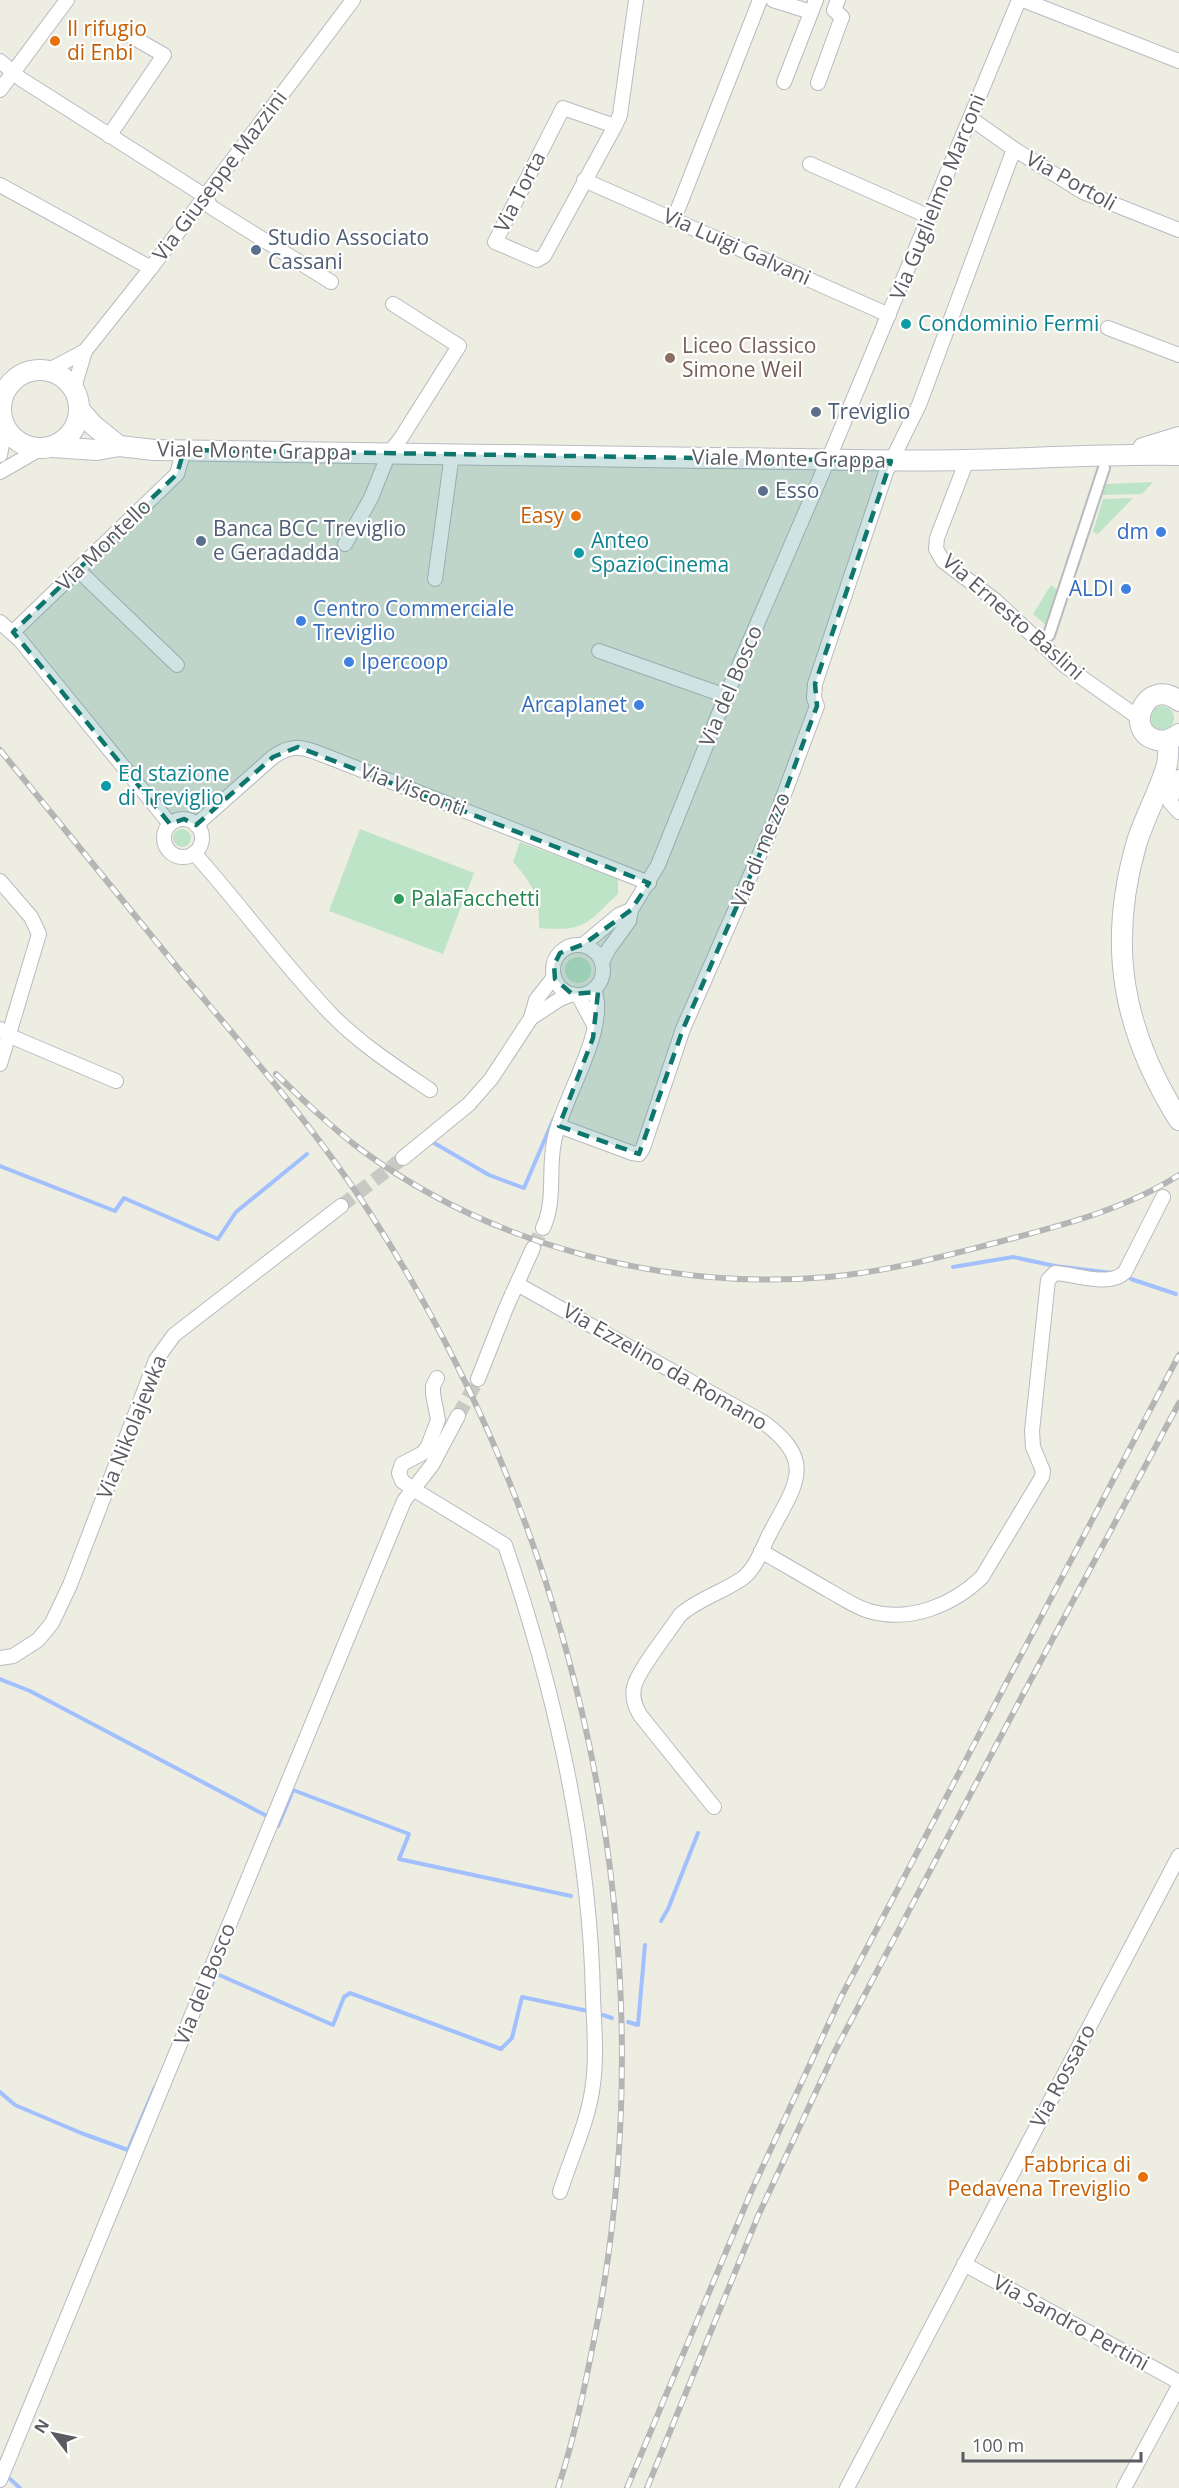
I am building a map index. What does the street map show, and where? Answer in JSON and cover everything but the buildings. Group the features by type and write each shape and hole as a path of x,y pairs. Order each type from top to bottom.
{"main road":[{"path":"34,371 10,384 1,407 3,424 11,436 21,444 46,448 64,440 72,432 77,420 77,402"},
{"path":"0,372 51,372 63,378 93,425 119,446"},
{"name":"Viale Monte Grappa","path":"1126,454 1179,437"},
{"name":"Viale Monte Grappa","path":"46,448 97,450 119,446 184,450 709,458 781,457 891,461 1126,454 1179,455"},
{"path":"1139,718 1140,711 1147,700 1160,695 1177,696"},
{"name":"Via Ernesto Baslini","path":"1139,718 1143,730 1167,738 1173,771 1134,854 1128,876 1122,941 1124,978 1133,1025 1157,1084 1179,1120"}],"street":[{"path":"0,90 67,0"},
{"name":"Via Giuseppe Mazzini","path":"77,402 76,381 85,351 151,268 353,0"},
{"name":"Via Torta","path":"615,126 563,108 495,242 541,260 615,126 625,91 636,0"},
{"path":"674,219 760,0"},
{"path":"773,0 814,6 784,82"},
{"path":"818,83 842,17 834,10 838,0"},
{"path":"1021,0 1179,61"},
{"name":"Via Guglielmo Marconi","path":"828,459 1021,0"},
{"path":"1057,12 1068,0"},
{"path":"109,136 164,55 129,35"},
{"path":"0,61 109,136 205,196 211,207 331,282"},
{"name":"Via Portoli","path":"970,118 1014,149 1083,192 1115,207 1179,230"},
{"name":"Via di mezzo","path":"559,1126 632,1153 639,1154 644,1148 683,1029 773,824 817,706 814,698 815,684 891,461 919,405 1014,149"},
{"path":"810,164 930,217"},
{"name":"Via Luigi Galvani","path":"584,180 889,315"},
{"path":"0,185 151,268"},
{"path":"345,544 371,498 389,453 401,438 459,346 393,304"},
{"path":"1108,328 1179,355"},
{"name":"Via Giuseppe Mazzini","path":"34,371 55,367 85,351"},
{"path":"0,455 3,424"},
{"path":"0,472 46,448"},
{"name":"Via Montello","path":"7,633 78,570 177,474 184,450"},
{"path":"435,579 452,454"},
{"name":"Via del Bosco","path":"602,962 629,921 631,910 650,883 726,696 828,459"},
{"name":"Via Ernesto Baslini","path":"967,460 937,538 936,549 943,561 996,601 1064,665 1139,718"},
{"path":"1049,635 1104,468"},
{"path":"78,570 177,665"},
{"path":"0,622 170,824"},
{"path":"600,651 726,696"},
{"name":"Via Visconti","path":"196,825 273,757 286,748 298,747 650,883"},
{"path":"1173,771 1170,802 1179,812"},
{"path":"184,819 196,825 202,839 194,853 182,857 168,850 164,836 170,824 184,819"},
{"path":"194,853 300,981 333,1016 382,1057 430,1090"},
{"path":"0,881 31,917 39,934 5,1032 0,1064"},
{"name":"Via del Bosco","path":"583,945 619,915 631,910"},
{"path":"531,1018 560,999 575,995 594,989 602,977 602,962 595,951 583,945 572,945 560,952 554,965 554,977 561,988 575,995 594,1025"},
{"path":"403,1158 469,1104 491,1079 531,1018 536,1000 554,977"},
{"path":"543,1228 551,1204 554,1141 593,1038 598,1003 594,989"},
{"path":"5,1032 116,1081"},
{"path":"761,1551 852,1604 876,1613 900,1614 936,1608 958,1597 971,1587 982,1576 1042,1477 1033,1448 1032,1431 1048,1280 1055,1273 1110,1280 1119,1277 1125,1272 1163,1197"},
{"name":"Via Nikolajewka","path":"0,1658 13,1656 38,1640 52,1623 70,1585 162,1349 174,1335 340,1206"},
{"path":"478,1379 533,1248"},
{"name":"Via Ezzelino da Romano","path":"517,1284 763,1422 782,1435 789,1443 796,1461 796,1480 753,1566 742,1578 688,1608 680,1616 634,1689 635,1704 640,1715 714,1808"},
{"path":"437,1378 433,1386 433,1394 438,1420 423,1453 406,1461 399,1469 402,1481 505,1545 540,1656 570,1780 584,1868 590,1932 595,2058 593,2086 560,2192"},
{"name":"Via del Bosco","path":"0,2480 404,1501 432,1465 458,1416"},
{"name":"Via Rossaro","path":"847,2488 1179,1856"},
{"name":"Via Sandro Pertini","path":"964,2264 1179,2384"},
{"path":"1124,2488 1179,2384"}],"highlighted area":[{"path":"184,450 891,461 815,684 817,706 773,824 683,1029 639,1154 559,1126 593,1038 598,992 572,994 555,979 554,965 560,953 584,944 631,910 649,883 298,747 273,757 196,825 184,819 170,824 13,632 177,474"}],"green space":[{"path":"1153,482 1142,494 1102,495 1105,484"},
{"path":"1133,498 1098,534 1093,532 1103,499"},
{"path":"1051,585 1057,590 1046,625 1033,614"},
{"path":"1162,706 1167,707 1173,713 1173,723 1167,729 1162,730 1157,729 1151,723 1150,718 1151,713 1157,707"},
{"path":"182,829 188,832 191,838 188,844 182,847 176,844 173,838 176,832"},
{"name":"PalaFacchetti","path":"360,829 474,873 443,954 329,911"},
{"path":"520,842 618,879 618,894 592,919 577,927 539,928 534,892 526,877 513,862"},
{"path":"578,957 587,961 591,970 587,979 578,983 569,979 565,970 569,961"}],"waterway":[{"path":"429,1140 489,1175 524,1188 554,1118"},
{"path":"0,1166 115,1211 124,1198 218,1239 236,1212 307,1154"},
{"path":"953,1267 1013,1257 1055,1266 1112,1273"},
{"path":"1131,1279 1176,1294"},
{"path":"0,1679 30,1691 267,1816"},
{"path":"278,1826 293,1790 409,1834 399,1859 571,1896"},
{"path":"661,1921 668,1909 698,1833"},
{"path":"628,2022 638,2025 645,1945"},
{"path":"209,1990 217,1974 333,2025 344,1997 350,1993 501,2049 512,2038 522,1997 588,2011"},
{"path":"603,2015 612,2018"},
{"path":"0,2092 15,2105 128,2150 155,2087"},
{"path":"10,2479 20,2488"}],"tunnel":[{"path":"341,1206 403,1158"},
{"path":"533,1248 543,1228"},
{"path":"458,1416 478,1379"}],"railway":[{"path":"0,750 276,1086 324,1147 368,1210 441,1335 503,1466 552,1603 589,1743 612,1886 622,2030 617,2175 598,2319 576,2425 558,2488"},
{"path":"276,1074 327,1122 360,1149 411,1183 466,1212 523,1236 583,1255 644,1268 705,1277 767,1279 828,1277 910,1264 1088,1217 1135,1199 1179,1175"},
{"path":"627,2488 751,2192 841,1997 1179,1355"},
{"path":"647,2488 758,2216 835,2051 1179,1403"}],"place":[{"name":"Il rifugio di Enbi","path":"55,41"},
{"name":"Studio Associato Cassani","path":"256,250"},
{"name":"Condominio Fermi","path":"906,324"},
{"name":"Liceo Classico Simone Weil","path":"670,358"},
{"name":"Treviglio","path":"816,412"},
{"name":"Esso","path":"763,491"},
{"name":"Easy","path":"576,516"},
{"name":"dm","path":"1161,532"},
{"name":"Banca BCC Treviglio e Geradadda","path":"201,541"},
{"name":"Anteo SpazioCinema","path":"579,553"},
{"name":"ALDI","path":"1126,589"},
{"name":"Centro Commerciale Treviglio","path":"301,621"},
{"name":"Ipercoop","path":"349,662"},
{"name":"Arcaplanet","path":"639,705"},
{"name":"Ed stazione di Treviglio","path":"106,786"},
{"name":"PalaFacchetti","path":"399,899"},
{"name":"Fabbrica di Pedavena Treviglio","path":"1143,2177"}]}
